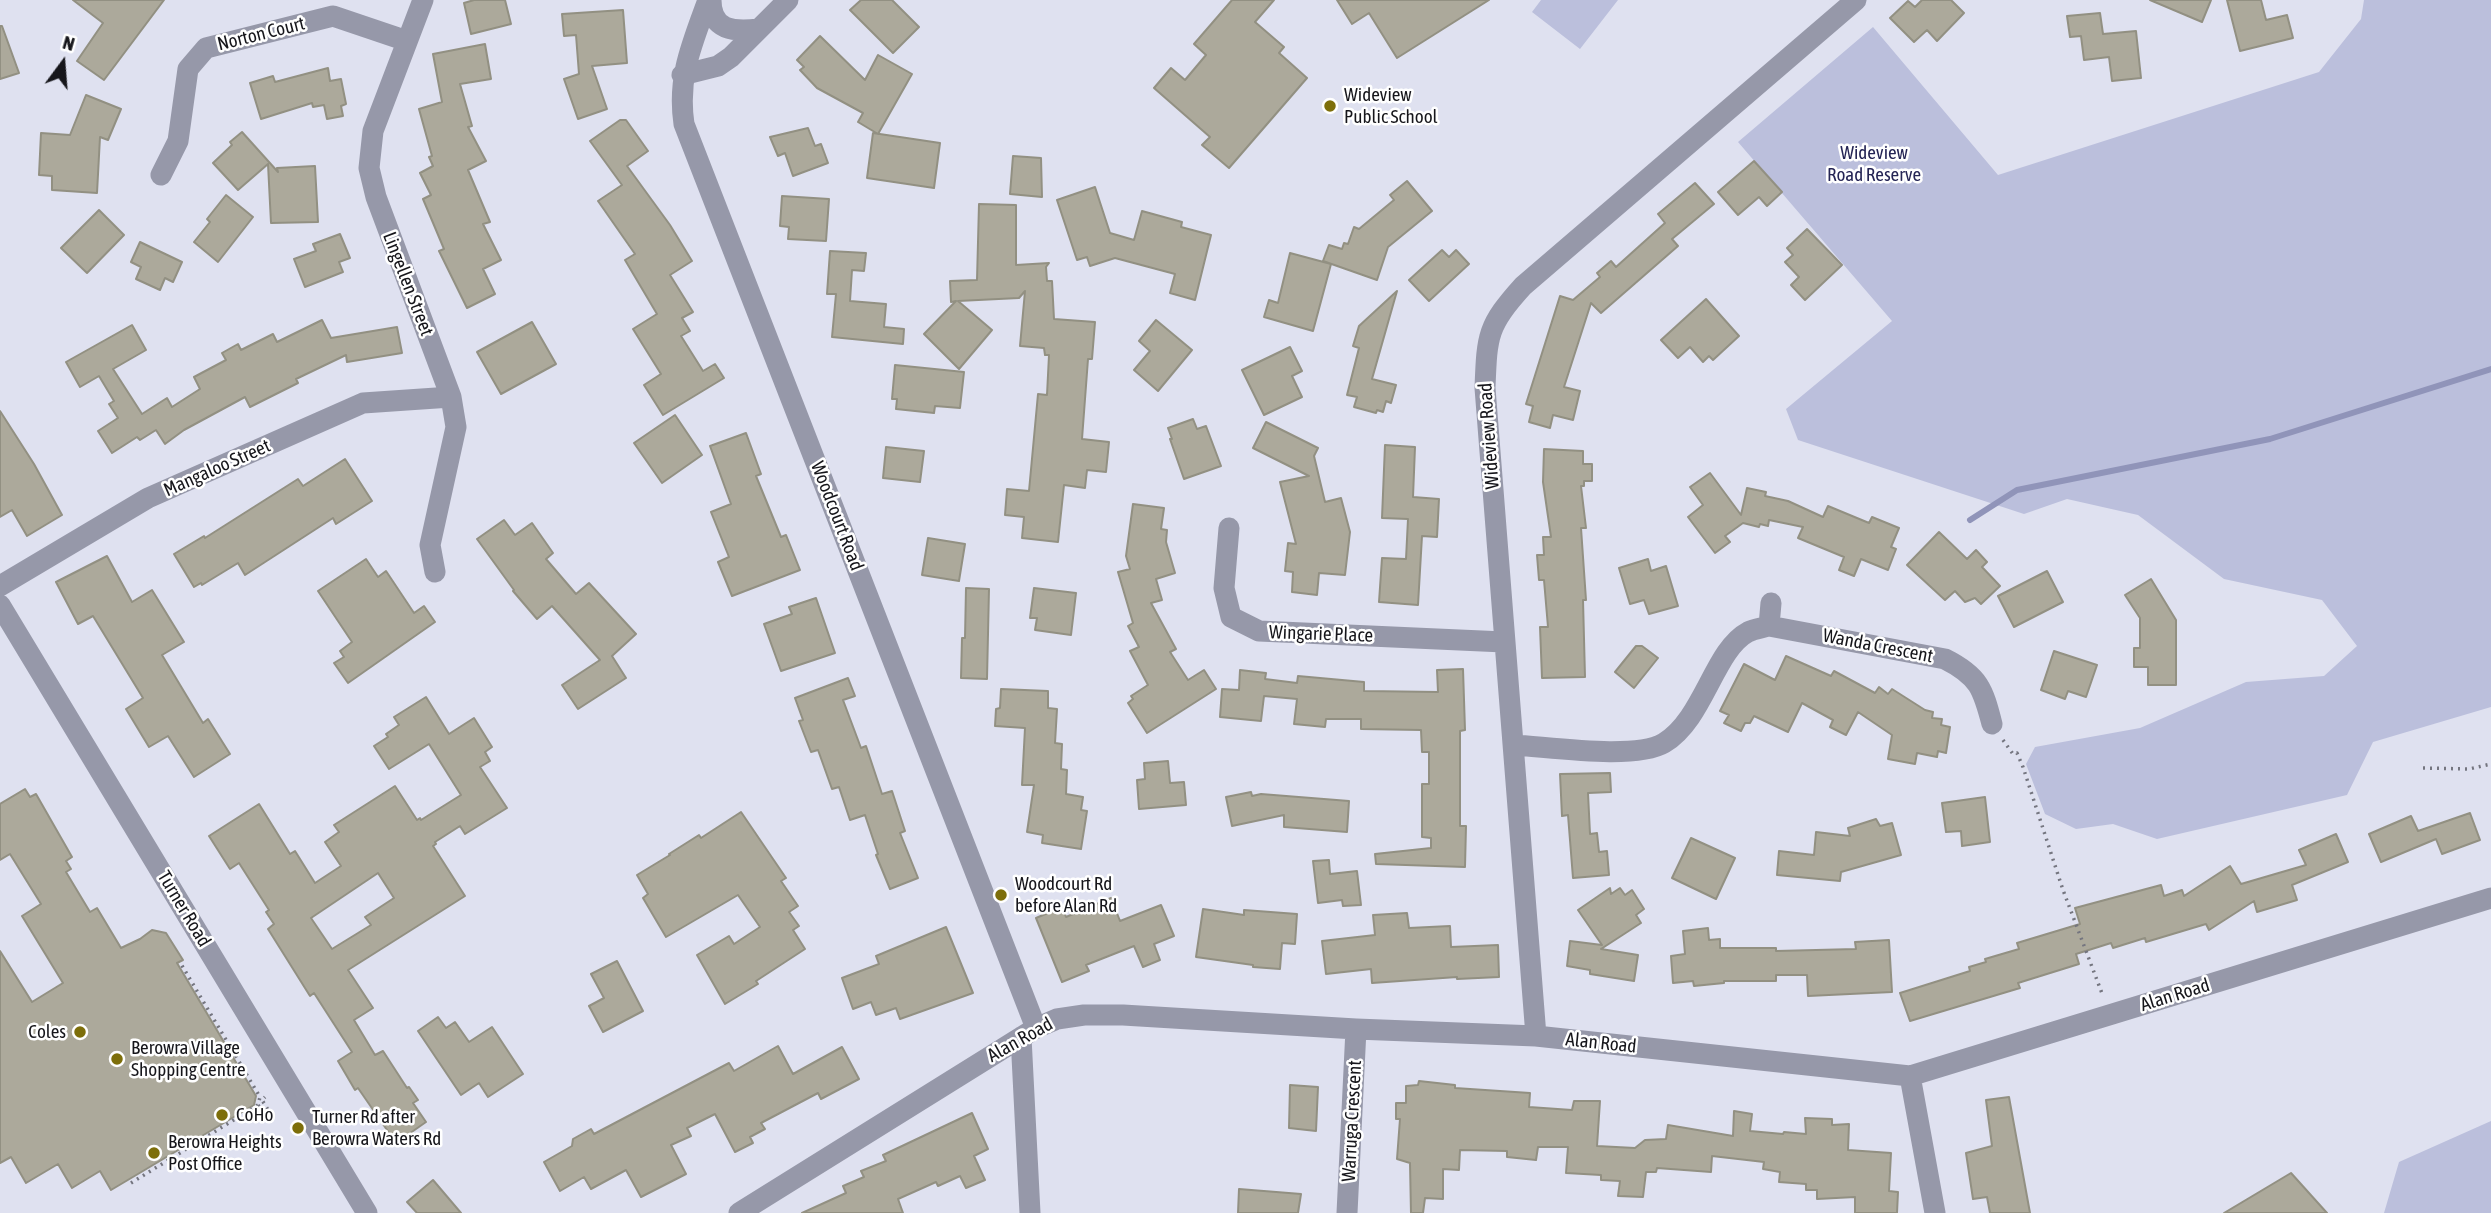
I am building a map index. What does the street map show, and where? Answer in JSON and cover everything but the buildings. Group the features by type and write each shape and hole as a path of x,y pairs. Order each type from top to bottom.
{"street":[{"name":"Lingellen Street","path":"423,0 373,131 369,168 376,197 451,397 456,427 430,545 435,572"},
{"path":"709,0 711,12 720,25 736,32 759,29"},
{"name":"Woodcourt Road","path":"709,0 682,75 680,100 684,124 1029,1032 1030,1213"},
{"path":"682,75 718,66 732,57 788,0"},
{"name":"Wideview Road","path":"1536,1036 1485,388 1486,343 1498,313 1523,286 1856,0"},
{"name":"Norton Court","path":"161,175 177,141 188,69 206,48 333,16 407,41"},
{"name":"Mangaloo Street","path":"0,586 148,498 363,403 451,397"},
{"name":"Wingarie Place","path":"1228,528 1224,588 1231,617 1259,631 1504,642"},
{"path":"1514,745 1629,752 1664,743 1691,718 1731,646 1747,632 1769,626 1771,603"},
{"name":"Turner Road","path":"0,605 367,1213"},
{"name":"Wanda Crescent","path":"1769,626 1945,659 1968,671 1984,694 1992,724"},
{"name":"Alan Road","path":"739,1213 1029,1032 1057,1019 1110,1015 1536,1036 1910,1076 2491,898"},
{"name":"Warruga Crescent","path":"1347,1213 1356,1029"},
{"path":"1910,1076 1935,1213"}],"path":[{"path":"2013,754 2017,753 2029,782 2063,890 2098,985"},
{"path":"2423,768 2469,769 2491,764"},
{"path":"131,1183 258,1105 260,1097 203,996 181,964"},
{"path":"258,1105 268,1121 273,1118 262,1100 265,1097"}],"green space":[{"path":"1541,0 1618,0 1580,49 1532,12"},
{"name":"Wideview Road Reserve","path":"2364,0 2491,0 2491,707 2373,742 2347,795 2157,839 2113,824 2076,829 2045,814 2026,764 2035,747 2140,728 2246,682 2324,676 2357,646 2322,600 2224,579 2138,515 2067,499 2024,514 1798,440 1786,409 1892,321 1738,142 1873,27 1998,175 2319,72 2361,19"},
{"path":"2491,1121 2491,1213 2384,1213 2399,1162"}],"waterway":[{"path":"1970,520 2017,490 2270,439 2491,369"}],"place":[{"name":"Wideview Public School","path":"1330,106"},
{"name":"Woodcourt Rd before Alan Rd","path":"1001,895"},
{"name":"Coles","path":"80,1032"},
{"name":"Berowra Village Shopping Centre","path":"117,1059"},
{"name":"CoHo","path":"222,1115"},
{"name":"Turner Rd after Berowra Waters Rd","path":"298,1128"},
{"name":"Berowra Heights Post Office","path":"154,1153"}]}
